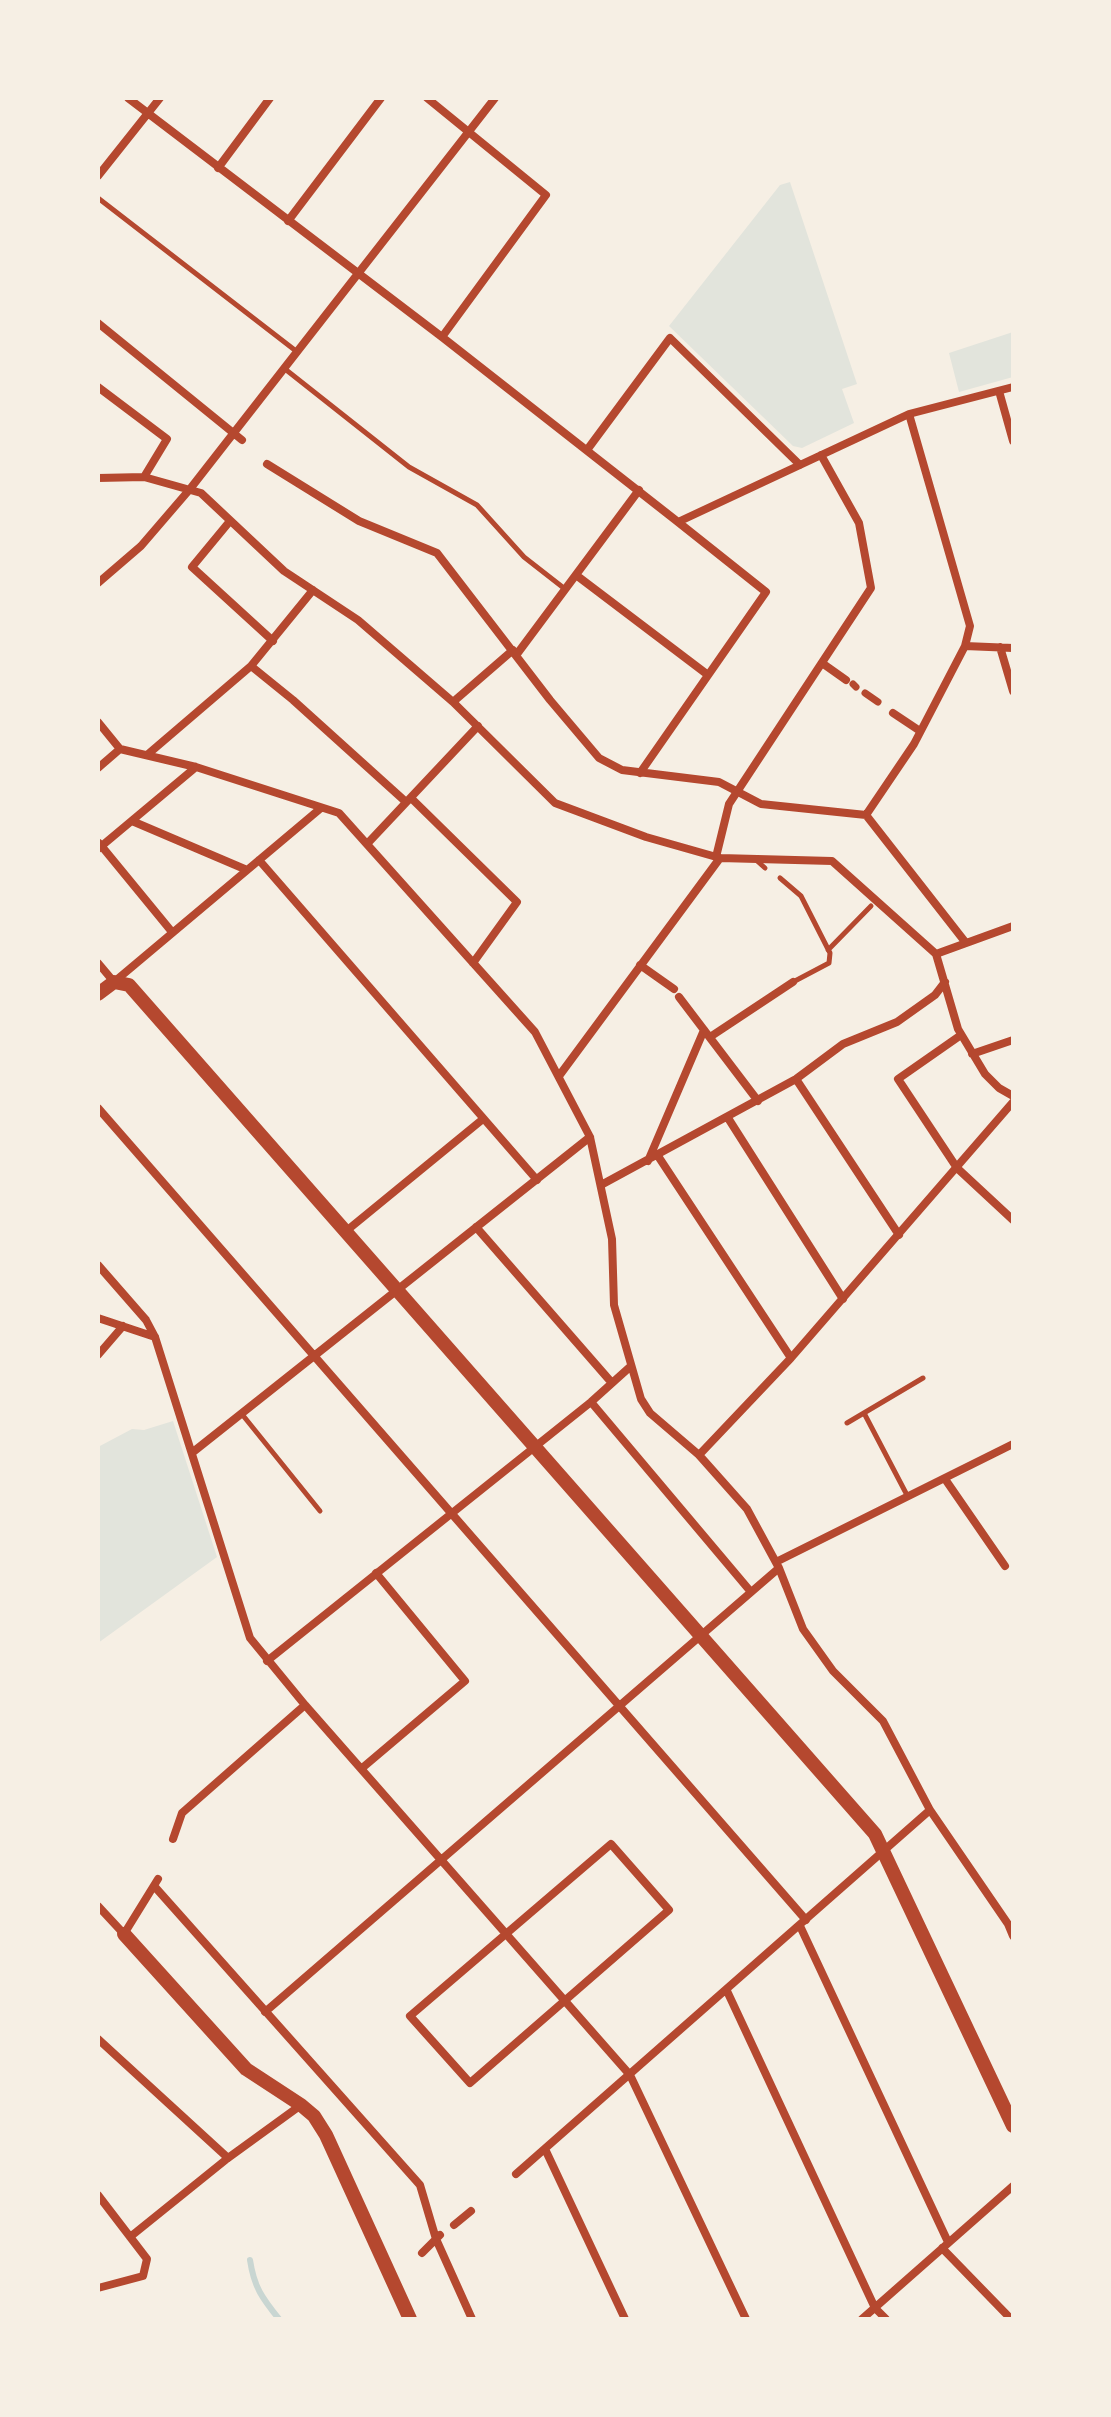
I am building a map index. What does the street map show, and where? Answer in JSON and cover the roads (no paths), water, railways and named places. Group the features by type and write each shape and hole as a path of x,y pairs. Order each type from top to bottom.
{"street":[{"path":"128,98 442,337 766,592 640,773"},
{"path":"98,176 160,98"},
{"path":"218,168 270,98"},
{"path":"288,221 381,98"},
{"path":"427,98 546,195 442,337"},
{"path":"98,583 141,546 190,489 495,98"},
{"path":"98,323 242,440"},
{"path":"587,450 670,338 800,465"},
{"path":"98,387 167,439 144,477"},
{"path":"678,522 909,414 1013,387"},
{"path":"999,391 1013,441"},
{"path":"866,815 920,731 965,646 970,626 909,414"},
{"path":"559,1076 718,858 729,804 871,588 859,523 821,455"},
{"path":"267,464 359,521 437,553 565,720 599,758 622,770 719,782 761,804 866,815 966,943"},
{"path":"98,478 144,477 201,493 284,571 358,620 453,702 555,803 646,837 718,858 832,861 936,954 961,1035 985,1074 1013,1099 791,1358 699,1455"},
{"path":"453,702 515,652 639,490"},
{"path":"230,521 192,567 273,641"},
{"path":"576,575 708,675"},
{"path":"147,755 251,666 313,590"},
{"path":"965,646 1013,648"},
{"path":"1000,647 1013,691"},
{"path":"822,663 852,684"},
{"path":"251,666 408,800 517,902 473,963"},
{"path":"865,693 878,702"},
{"path":"893,713 920,731"},
{"path":"98,722 120,749 196,767 339,813 535,1032 590,1137 612,1239 614,1305 641,1399 650,1413 699,1455 747,1509 778,1565 803,1629 833,1671 883,1721 930,1810 1011,1922 1013,1936"},
{"path":"367,844 478,726"},
{"path":"98,768 120,749"},
{"path":"172,932 99,846 196,767"},
{"path":"98,994 321,808"},
{"path":"132,821 247,870"},
{"path":"259,860 537,1180"},
{"path":"936,954 1013,926"},
{"path":"98,963 114,982 129,985 875,1834 1013,2126"},
{"path":"640,965 674,989"},
{"path":"648,1161 676,1091 707,1033 793,982"},
{"path":"601,1185 796,1079 843,1044 897,1022 935,995 945,982"},
{"path":"679,997 758,1101"},
{"path":"961,1035 898,1079 957,1168 1013,1220"},
{"path":"972,1054 1013,1040"},
{"path":"796,1079 899,1235"},
{"path":"98,1108 451,1512 803,1923 945,2245 1011,2319"},
{"path":"728,1118 843,1299"},
{"path":"345,1232 483,1119"},
{"path":"193,1452 590,1137"},
{"path":"658,1156 791,1358"},
{"path":"476,1227 612,1383"},
{"path":"98,1265 146,1320 155,1337 250,1638 305,1705 630,2075 746,2319"},
{"path":"98,1318 155,1337"},
{"path":"98,1355 123,1326"},
{"path":"267,1661 591,1402 631,1366"},
{"path":"591,1402 751,1592"},
{"path":"265,2012 700,1637 778,1565 1013,1444"},
{"path":"945,1479 1005,1566"},
{"path":"361,1769 465,1681 376,1573"},
{"path":"173,1839 182,1813 305,1705"},
{"path":"516,2174 930,1810"},
{"path":"611,1844 669,1910 470,2083 410,2016 506,1933 611,1844"},
{"path":"124,1934 156,1883 265,2012 420,2185 472,2319"},
{"path":"100,1910 246,2069 314,2116 326,2135 410,2319"},
{"path":"727,1991 875,2308 886,2319"},
{"path":"98,2039 228,2158"},
{"path":"130,2237 228,2158 301,2105"},
{"path":"545,2149 625,2319"},
{"path":"862,2319 1013,2186"},
{"path":"98,2195 147,2259 143,2276 98,2288"},
{"path":"454,2225 471,2211"},
{"path":"422,2253 438,2237"}],"lane":[{"path":"98,198 297,352"},
{"path":"284,369 409,467 477,505 524,557 565,589"},
{"path":"754,858 765,868"},
{"path":"780,878 801,896 828,950 829,963 793,982"},
{"path":"828,950 871,906"},
{"path":"847,1423 923,1378"},
{"path":"241,1413 320,1511"},
{"path":"864,1413 908,1497"}],"waterway":[{"path":"250,2260 260,2292 279,2319"}]}
